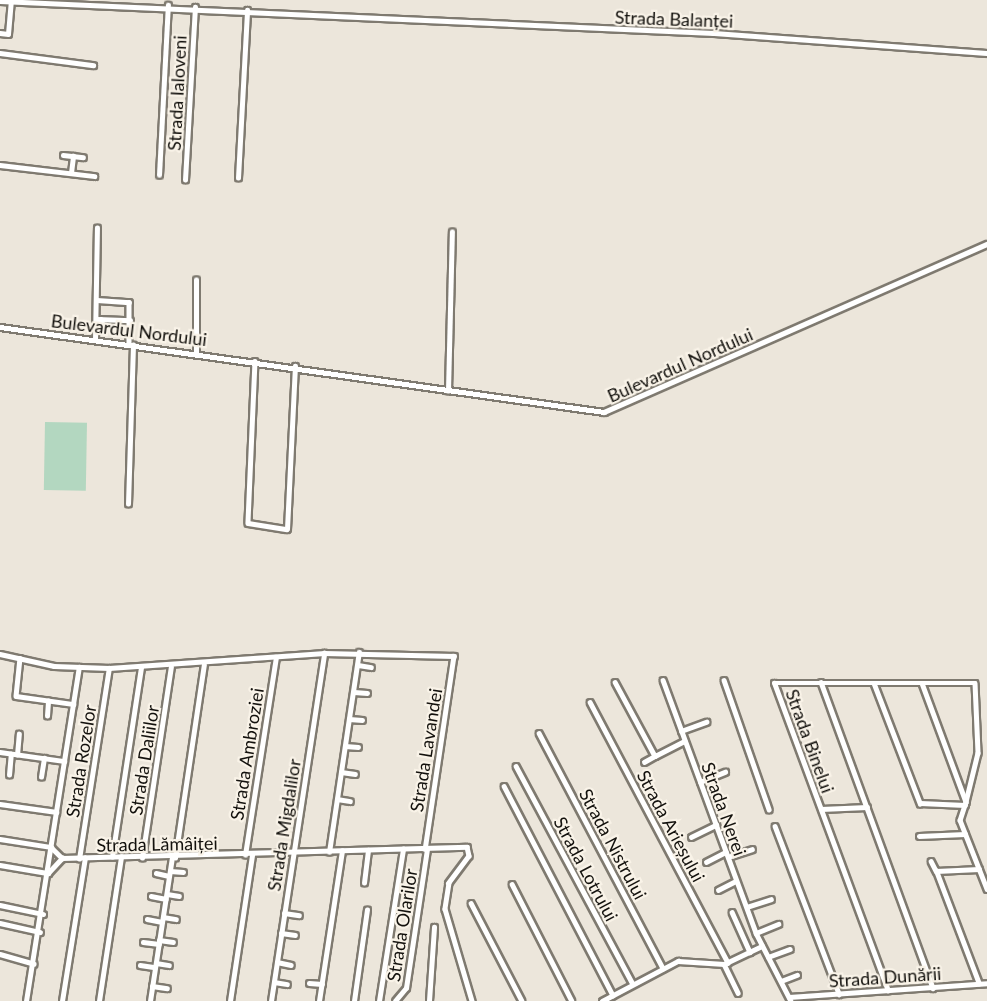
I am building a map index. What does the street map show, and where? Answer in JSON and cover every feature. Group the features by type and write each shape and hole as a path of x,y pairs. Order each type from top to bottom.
{"street":[{"name":"Strada Balanței","path":"0,1 168,5 987,53"},
{"path":"0,33 8,34 11,1"},
{"path":"159,175 168,5"},
{"name":"Strada Ialoveni","path":"185,180 195,7"},
{"path":"238,178 247,10"},
{"path":"0,53 93,65"},
{"path":"63,155 83,157"},
{"path":"71,173 73,156"},
{"path":"0,165 94,176"},
{"path":"95,340 97,228"},
{"path":"448,391 452,232"},
{"name":"Bulevardul Nordului","path":"0,327 296,366 573,410 616,410 987,244"},
{"path":"196,280 196,353"},
{"path":"97,300 129,302 131,345 128,504"},
{"path":"104,328 99,319 130,320"},
{"path":"255,361 249,524 289,527 296,366"},
{"path":"0,654 79,667 109,668 204,665 276,657 360,652 329,852"},
{"name":"Strada Lavandei","path":"360,652 454,656 426,849"},
{"name":"Strada Migdalilor","path":"271,1001 324,653"},
{"name":"Strada Ambroziei","path":"245,855 276,657"},
{"path":"20,658 16,696 73,704"},
{"path":"150,1001 204,665"},
{"path":"358,665 371,667"},
{"path":"26,1001 43,914 56,812 79,667"},
{"path":"112,857 141,667"},
{"name":"Strada Daliilor","path":"142,858 171,667"},
{"name":"Strada Rozelor","path":"62,1001 109,668"},
{"name":"Strada Nerei","path":"663,680 756,933 790,999"},
{"path":"723,680 769,809"},
{"path":"615,682 655,756"},
{"path":"821,682 975,683 978,753 960,816 987,889"},
{"name":"Strada Binelui","path":"888,991 774,683 821,682 933,988"},
{"path":"874,683 920,803 965,803"},
{"path":"922,683 965,803"},
{"path":"354,692 367,693"},
{"path":"46,716 48,701"},
{"name":"Strada Arieșului","path":"590,702 726,964 738,993"},
{"path":"349,719 363,720"},
{"path":"681,731 706,722"},
{"name":"Strada Nistrului","path":"539,733 663,968"},
{"path":"9,775 19,734"},
{"path":"644,762 684,741"},
{"path":"345,746 358,747"},
{"path":"0,752 64,761"},
{"path":"41,777 44,758"},
{"name":"Strada Lotrului","path":"516,766 633,984"},
{"path":"341,772 355,774"},
{"path":"700,782 726,772"},
{"path":"504,786 613,995"},
{"path":"337,799 350,801"},
{"path":"0,804 56,812"},
{"path":"821,809 867,807"},
{"path":"691,837 716,825"},
{"path":"775,825 839,994"},
{"path":"919,836 965,834"},
{"path":"0,839 51,847 62,858 48,873"},
{"name":"Strada Lămâiței","path":"62,858 174,858 470,848 449,883 445,909 472,1001"},
{"path":"380,1001 403,849"},
{"name":"Strada Olarilor","path":"395,1001 407,984 426,849"},
{"path":"706,862 752,849"},
{"path":"364,883 368,850"},
{"path":"319,1001 342,851"},
{"path":"230,1001 252,855"},
{"path":"99,1001 121,857"},
{"path":"931,861 979,984"},
{"path":"0,865 48,873"},
{"path":"936,871 979,869"},
{"path":"156,873 183,872"},
{"path":"718,890 736,880"},
{"path":"512,884 573,1001"},
{"path":"151,896 179,896"},
{"path":"747,907 771,898"},
{"path":"471,903 522,1001"},
{"path":"0,905 43,914"},
{"path":"354,1001 367,910"},
{"path":"732,912 750,952"},
{"path":"284,913 299,915"},
{"path":"147,919 176,919"},
{"path":"0,923 40,932"},
{"path":"756,933 778,924"},
{"path":"429,1001 434,927"},
{"path":"281,933 295,935"},
{"path":"143,942 172,942"},
{"path":"602,1001 684,959 726,964 762,946"},
{"path":"768,957 790,949"},
{"path":"0,954 34,964"},
{"path":"277,963 291,965"},
{"path":"140,965 169,965"},
{"path":"781,981 797,975"},
{"path":"274,982 287,984"},
{"path":"309,982 322,984"},
{"name":"Strada Dunării","path":"790,999 987,983"},
{"path":"152,986 167,988"}],"green space":[{"path":"45,422 87,423 86,491 44,490"}]}
